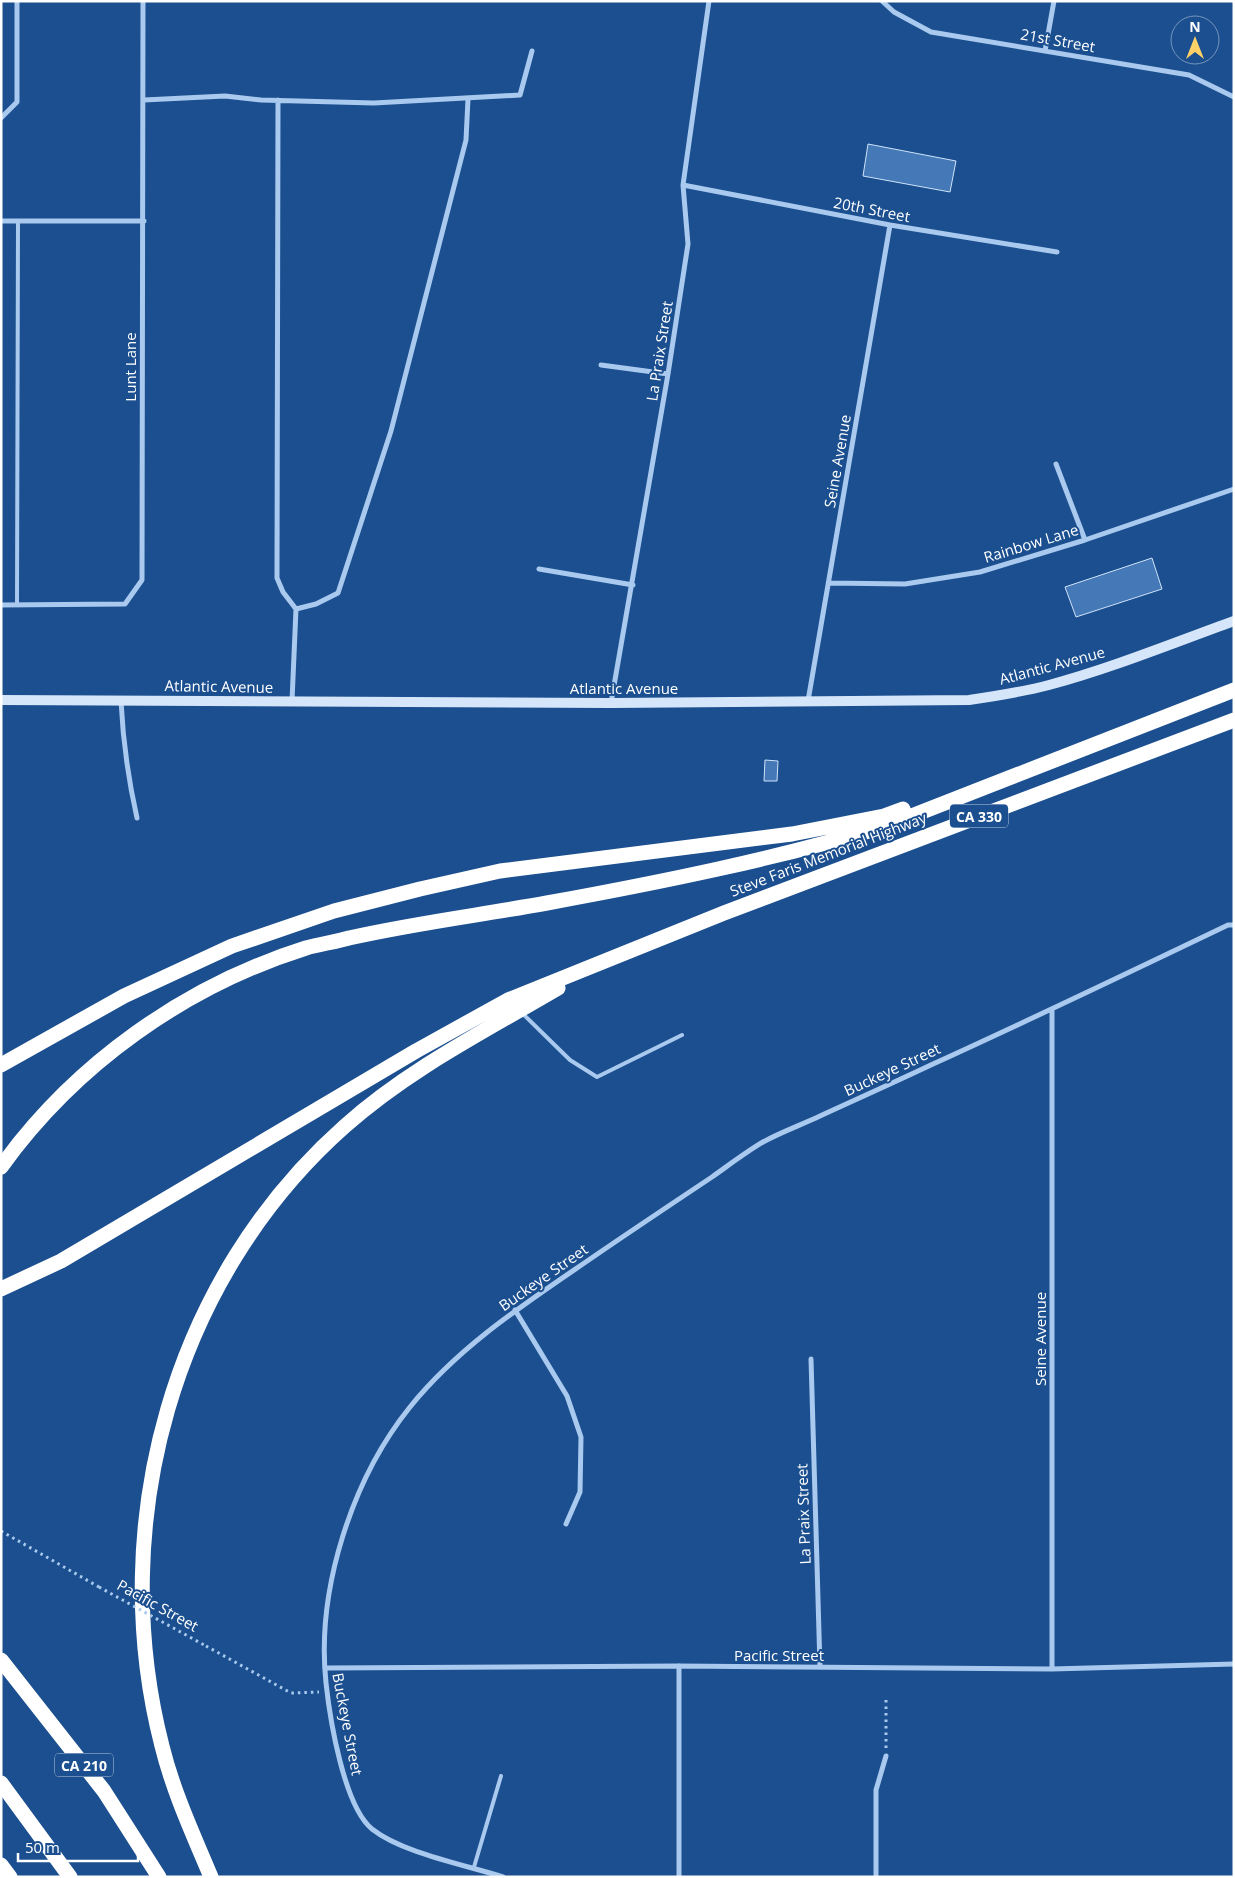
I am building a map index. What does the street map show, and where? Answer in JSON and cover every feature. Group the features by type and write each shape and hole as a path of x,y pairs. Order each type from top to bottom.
{"highway":[{"path":"1,1167 29,1131 68,1089 110,1052 176,1006 247,970 307,948 384,930 504,911 730,868 841,840 886,826 1234,690"},
{"path":"1,1065 124,996 232,946 334,911 500,871 576,860 773,837 884,816 1173,713"},
{"name":"Steve Faris Memorial Highway","path":"516,1005 605,962 724,912 1234,720"},
{"path":"1,1289 61,1261 416,1051 516,1005"},
{"path":"211,1877 188,1822 162,1748 149,1682 144,1635 144,1548 149,1493 159,1438 174,1385 201,1319 239,1250 279,1196 320,1149 369,1106 410,1076 516,1005"},
{"name":"CA 210","path":"1,1660 104,1791 159,1877"},
{"path":"1,1783 70,1877"},
{"path":"1,1866 10,1877"}],"street":[{"path":"1,118 17,102 17,1"},
{"name":"Lunt Lane","path":"1,605 125,604 142,580 143,1"},
{"name":"La Praix Street","path":"611,703 633,585 688,244 683,185 709,1"},
{"name":"21st Street","path":"882,1 894,12 931,32 1189,75 1234,97"},
{"path":"1045,50 1054,1"},
{"path":"144,100 225,96 278,100 374,103 520,95 532,51"},
{"path":"296,608 316,604 338,593 391,431 466,140 468,99"},
{"path":"278,100 277,578 283,592 296,608 292,702"},
{"name":"20th Street","path":"683,185 890,225 1057,252"},
{"path":"1,221 144,221"},
{"name":"Seine Avenue","path":"808,701 890,225"},
{"path":"601,366 668,374"},
{"path":"1056,464 1084,540"},
{"name":"Rainbow Lane","path":"829,584 905,584 980,572 1084,540 1234,489"},
{"path":"539,569 633,585"},
{"name":"Atlantic Avenue","path":"1,700 611,703 969,700 1010,694 1088,673 1234,621"},
{"path":"121,700 128,775 137,818"},
{"name":"Buckeye Street","path":"503,1877 420,1852 387,1839 370,1827 360,1816 341,1764 324,1668 330,1595 349,1514 377,1456 409,1408 461,1353 515,1310 765,1141 1052,1010 1228,924 1234,924"},
{"name":"Seine Avenue","path":"1052,1010 1052,1669"},
{"path":"515,1310 567,1396 581,1437 580,1492 566,1524"},
{"name":"La Praix Street","path":"811,1359 820,1667"},
{"name":"Pacific Street","path":"324,1668 679,1666 1052,1669 1234,1664"},
{"path":"679,1666 679,1877"},
{"path":"876,1877 876,1790 886,1756"}],"lane":[{"path":"17,605 18,221"},
{"path":"516,1005 570,1060 597,1076 682,1035"},
{"path":"474,1868 501,1776"}],"path":[{"name":"Pacific Street","path":"1,1531 291,1693 305,1693"},
{"path":"886,1700 886,1756"}],"building":[{"path":"868,144 956,161 950,192 863,176"},
{"path":"1152,558 1162,589 1076,617 1065,587"},
{"path":"765,760 778,761 777,781 764,781"}]}
